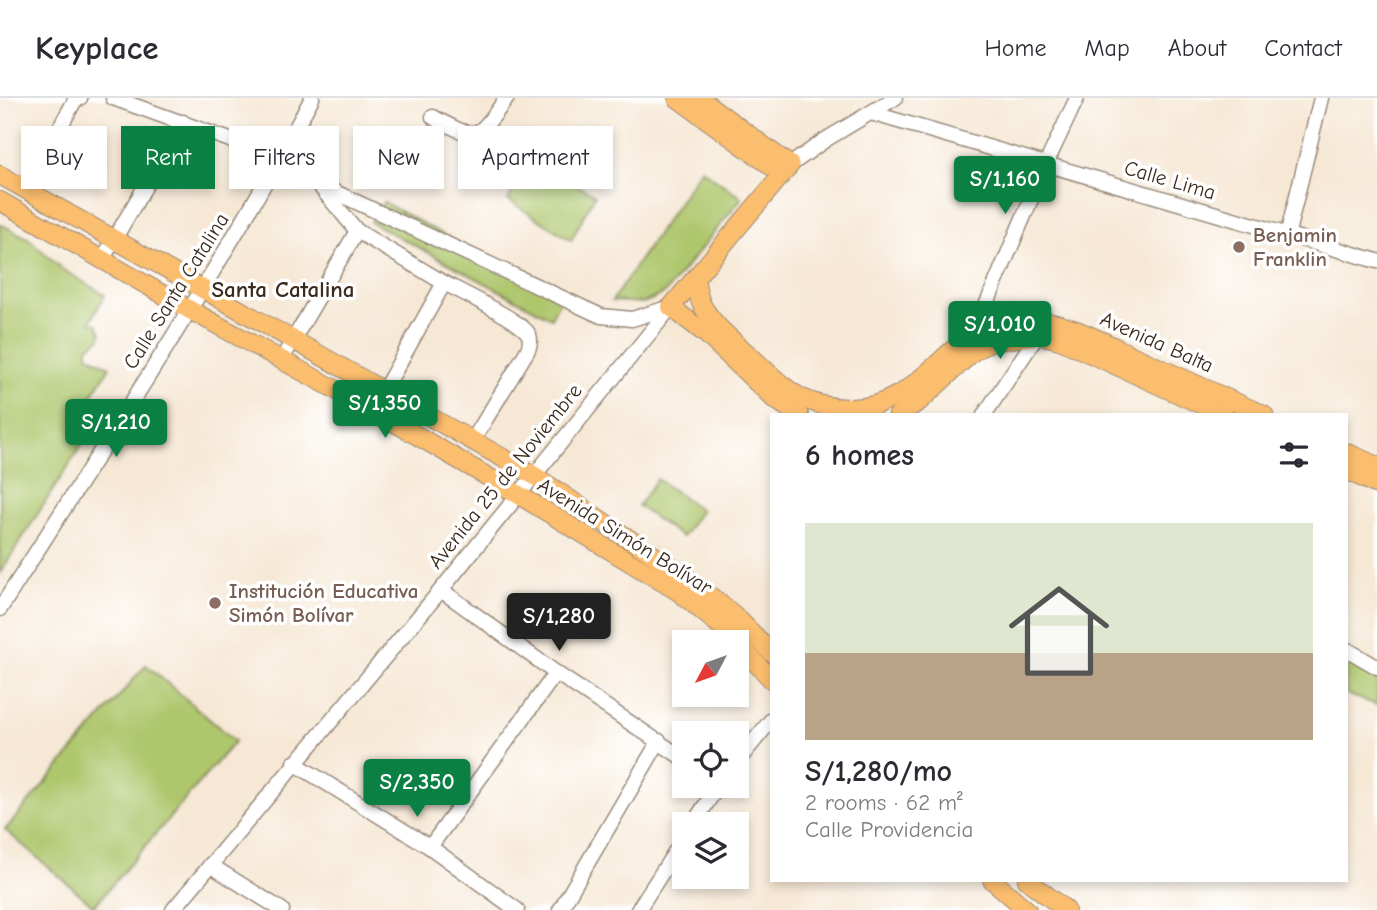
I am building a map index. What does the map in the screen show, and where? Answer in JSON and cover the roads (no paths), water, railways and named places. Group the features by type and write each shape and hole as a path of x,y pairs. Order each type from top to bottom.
{"main road":[{"path":"677,98 786,169"},
{"path":"699,98 786,169"},
{"name":"Avenida 25 de Noviembre","path":"671,307 786,169"},
{"name":"Avenida Simón Bolívar","path":"0,175 536,476 686,577 733,614 770,651"},
{"path":"33,220 45,200"},
{"name":"Avenida Simón Bolívar","path":"0,201 190,310 373,410 679,592 724,629 770,678"},
{"name":"Avenida Balta","path":"695,279 702,304 717,324 782,386 807,401 832,407 858,408 888,401 912,387 970,335 990,334"},
{"path":"671,307 707,335 774,399 796,413"},
{"name":"Avenida Balta","path":"901,413 920,401 990,334 1022,319 1060,340 1220,413"},
{"name":"Avenida Balta","path":"1041,328 1066,325 1260,413"},
{"path":"1348,453 1377,466"},
{"path":"1348,471 1377,485"},
{"path":"994,882 1028,910"},
{"path":"1030,882 1066,910"}],"street":[{"path":"26,190 75,100 80,98"},
{"path":"113,98 229,140"},
{"name":"Calle Santa Catalina","path":"297,126 312,98"},
{"path":"433,117 472,135 481,130 507,98"},
{"path":"786,169 825,140 895,98"},
{"path":"990,334 985,308 1077,98"},
{"path":"1287,236 1321,98"},
{"name":"Calle Lima","path":"871,114 1377,261"},
{"path":"103,260 183,122"},
{"name":"Calle Santa Catalina","path":"0,609 204,290 263,189"},
{"path":"322,189 357,231 527,332 530,346 473,440"},
{"path":"329,189 601,316 632,319 671,307"},
{"path":"282,359 357,231"},
{"path":"373,410 444,283"},
{"name":"Avenida 25 de Noviembre","path":"173,910 536,476 671,307"},
{"path":"985,413 1041,328"},
{"path":"441,590 556,673 672,750"},
{"path":"1348,650 1377,667"},
{"path":"430,848 556,673"},
{"path":"749,747 770,721"},
{"path":"560,910 659,741"},
{"path":"294,764 430,848 517,910"},
{"path":"639,910 672,857"},
{"path":"210,865 282,910"},
{"path":"1028,910 1043,892"}],"place":[{"name":"Benjamin Franklin","path":"1239,247"},
{"name":"Institución Educativa Simón Bolívar","path":"215,603"}],"district":[{"name":"Santa Catalina","path":"283,289"}]}
